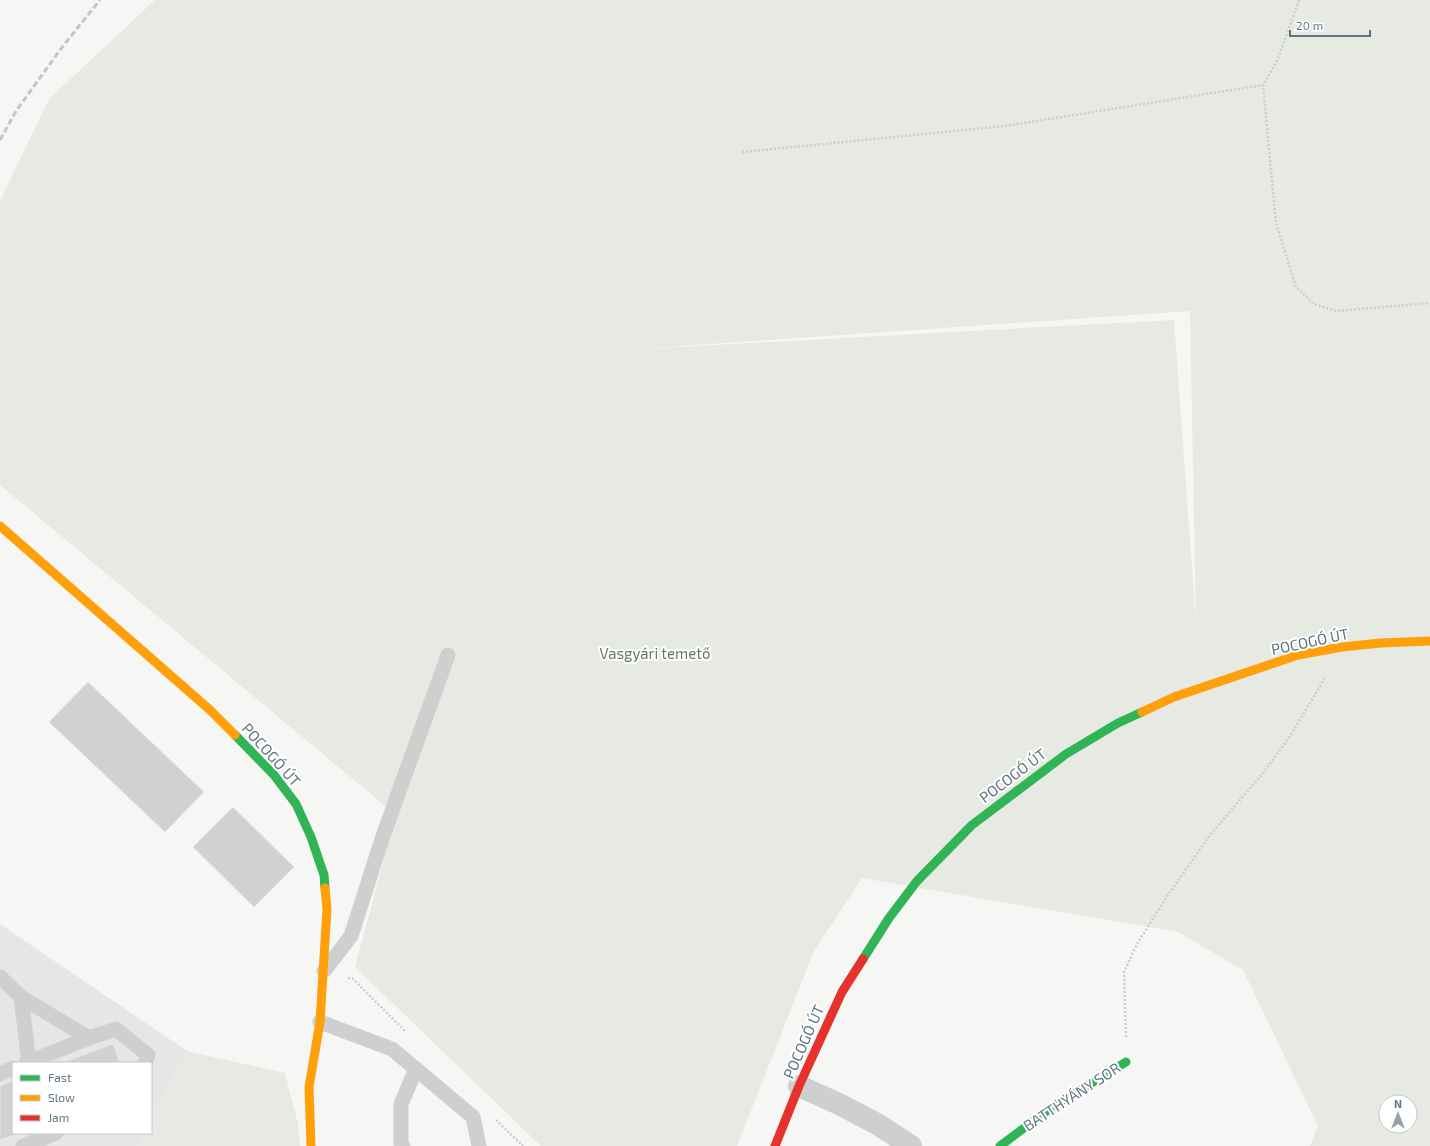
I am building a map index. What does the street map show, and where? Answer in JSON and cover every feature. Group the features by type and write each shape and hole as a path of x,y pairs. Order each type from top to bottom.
{"main road":[{"name":"POCOGÓ ÚT","path":"0,526 210,710 274,775 296,804 311,837 324,875 327,909 320,1022 309,1087 311,1146"},
{"name":"POCOGÓ ÚT","path":"776,1146 799,1086 842,992 889,918 917,882 972,825 1066,754 1118,723 1174,697 1298,656 1381,643 1430,641"},
{"name":"BATTHYÁNY SOR","path":"1000,1146 1052,1107 1126,1062"}],"street":[{"path":"799,1086 839,1104 879,1125 911,1146"}],"lane":[{"path":"324,971 351,936 383,836 448,656"},
{"path":"0,977 22,997 89,1038"},
{"path":"22,997 27,1062 116,1029 148,1055 145,1062"},
{"path":"320,1022 392,1049 472,1117 479,1146"},
{"path":"0,1074 12,1068"},
{"path":"403,1146 401,1144 401,1104 416,1069"},
{"path":"23,1146 53,1134"}],"path":[{"path":"1299,0 1278,59 1263,85 1276,223 1296,287 1314,304 1336,311 1430,303"},
{"path":"742,152 1005,126 1263,85"},
{"path":"1126,1062 1124,972 1137,944 1164,901 1210,834 1263,773 1292,735 1342,648"}],"shaded area":[{"path":"0,924 187,1051 152,1118 152,1062 12,1062 12,1134 144,1134 138,1146 0,1146"}],"green space":[{"name":"Vasgyári temető","path":"155,0 1430,0 1430,1146 1310,1146 1318,1126 1243,970 1178,932 862,878 814,951 737,1146 541,1146 355,967 396,815 0,485 0,201 49,99","holes":["1190,311 1196,623 1174,320 623,350"]},
{"path":"187,1051 285,1073 298,1124 300,1146 138,1146 144,1134 152,1134 152,1118"}],"building":[{"path":"88,682 204,792 165,832 49,722"},
{"path":"233,807 294,867 254,907 193,847"},
{"path":"113,1044 120,1062 65,1062"},
{"path":"12,1081 12,1134 16,1134 0,1140 0,1086"}],"railway":[{"path":"0,140 16,111 63,46 100,0"}],"traffic: fast":[{"path":"863,959 889,918 917,881 972,825 1066,754 1118,723 1142,712"},
{"path":"235,735 274,775 296,804 311,837 324,875 325,888"},
{"path":"1000,1146 1052,1107 1126,1062"}],"traffic: slow":[{"path":"0,526 210,710 235,735"},
{"path":"1142,712 1174,697 1298,655 1342,647 1381,643 1430,641"},
{"path":"311,1146 309,1087 320,1022 327,909 325,888"}],"traffic: jam":[{"path":"775,1146 799,1086 842,992 863,959"}]}
